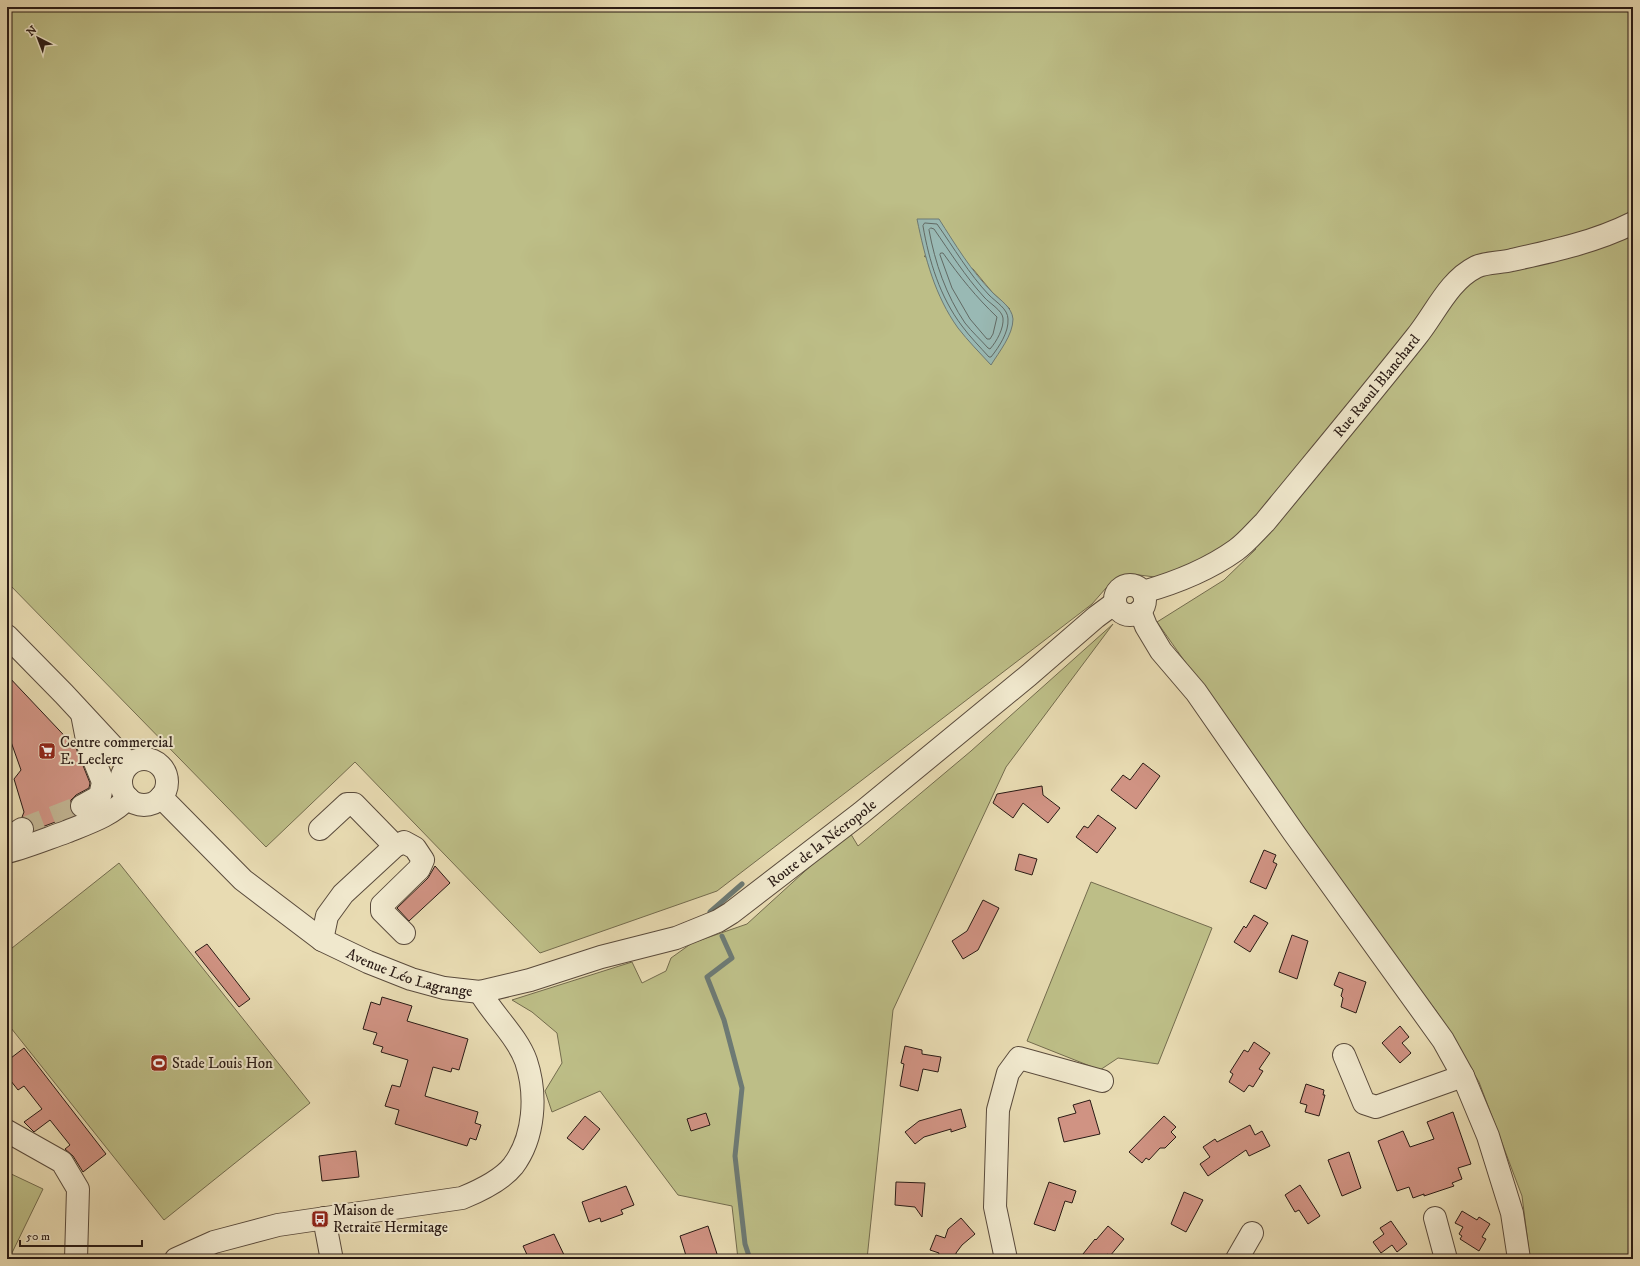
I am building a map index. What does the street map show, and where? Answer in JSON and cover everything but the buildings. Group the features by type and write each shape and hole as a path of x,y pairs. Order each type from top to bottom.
{"street":[{"name":"Rue Raoul Blanchard","path":"1114,603 1120,612 1130,615 1141,602 1173,583 1215,564 1237,550 1265,522 1413,340 1448,292 1461,277 1477,266 1510,261 1562,248 1613,233 1633,223"},
{"path":"1141,602 1146,626 1161,651 1196,692 1303,845 1443,1040 1463,1076 1488,1136 1512,1213 1519,1259"},
{"name":"Route de la Nécropole","path":"480,992 530,980 601,958 676,938 718,921 731,913 861,813 1114,603"},
{"path":"7,636 129,764"},
{"path":"82,713 88,745 103,782 100,796 82,806"},
{"path":"143,758 151,759 163,768 167,783 166,790 161,797 149,804 141,805 134,803 124,794 121,781 125,769 129,764 135,760 143,758"},
{"name":"Avenue Léo Lagrange","path":"161,797 243,880 322,940 368,962 410,979 444,988 480,992 487,1004 510,1034 526,1060 532,1092 533,1112 527,1140 513,1166 488,1187 462,1198 278,1225 220,1240 176,1259"},
{"path":"7,852 26,848 100,818 121,806 128,798"},
{"path":"320,829 347,804 354,804 395,846"},
{"path":"322,940 327,916 343,894 395,846 404,842 415,848 423,860 419,869 382,904 382,911 404,933"},
{"path":"1344,1055 1364,1103 1376,1107 1463,1076"},
{"path":"1006,1259 995,1207 998,1110 1008,1074 1019,1058 1102,1081"},
{"path":"7,1131 62,1162 78,1189 76,1259"},
{"path":"324,1218 331,1255"},
{"path":"1435,1218 1446,1259"},
{"path":"1237,1259 1252,1233"}],"green space":[{"path":"7,7 1633,7 1633,1259 1530,1259 1522,1196 1479,1082 1437,1012 1357,906 1157,622 1224,580 1256,549 1243,533 1218,550 1163,578 1131,574 1113,580 1092,604 717,891 540,953 355,762 266,847 7,582","holes":["924,256 973,269 992,292 1010,309"]},
{"path":"1113,624 1006,767 893,1010 867,1259 738,1259 732,1206 678,1195 600,1091 552,1112 545,1091 562,1063 557,1033 532,1012 512,1000 632,962 642,983 666,971 671,958 692,943 747,924 849,831 858,846 971,751"},
{"name":"Stade Louis Hon","path":"119,863 310,1103 164,1220 7,1023 7,952"},
{"path":"1091,882 1212,928 1158,1064 1118,1058 1100,1070 1027,1041"},
{"path":"7,1172 43,1189 9,1259 7,1259"}],"water":[{"path":"917,219 939,219 978,276 1010,311 1013,319 1011,331 991,365 958,328 943,303 927,262"}],"waterway":[{"path":"710,912 742,884"},
{"path":"722,936 732,958 707,977 724,1020 742,1088 735,1156 745,1244 750,1259"}],"tunnel":[{"path":"22,829 82,806"}],"place":[{"name":"Centre commercial E. Leclerc","path":"47,751"},
{"name":"Stade Louis Hon","path":"159,1063"},
{"name":"Maison de Retraite Hermitage","path":"320,1219"}]}
